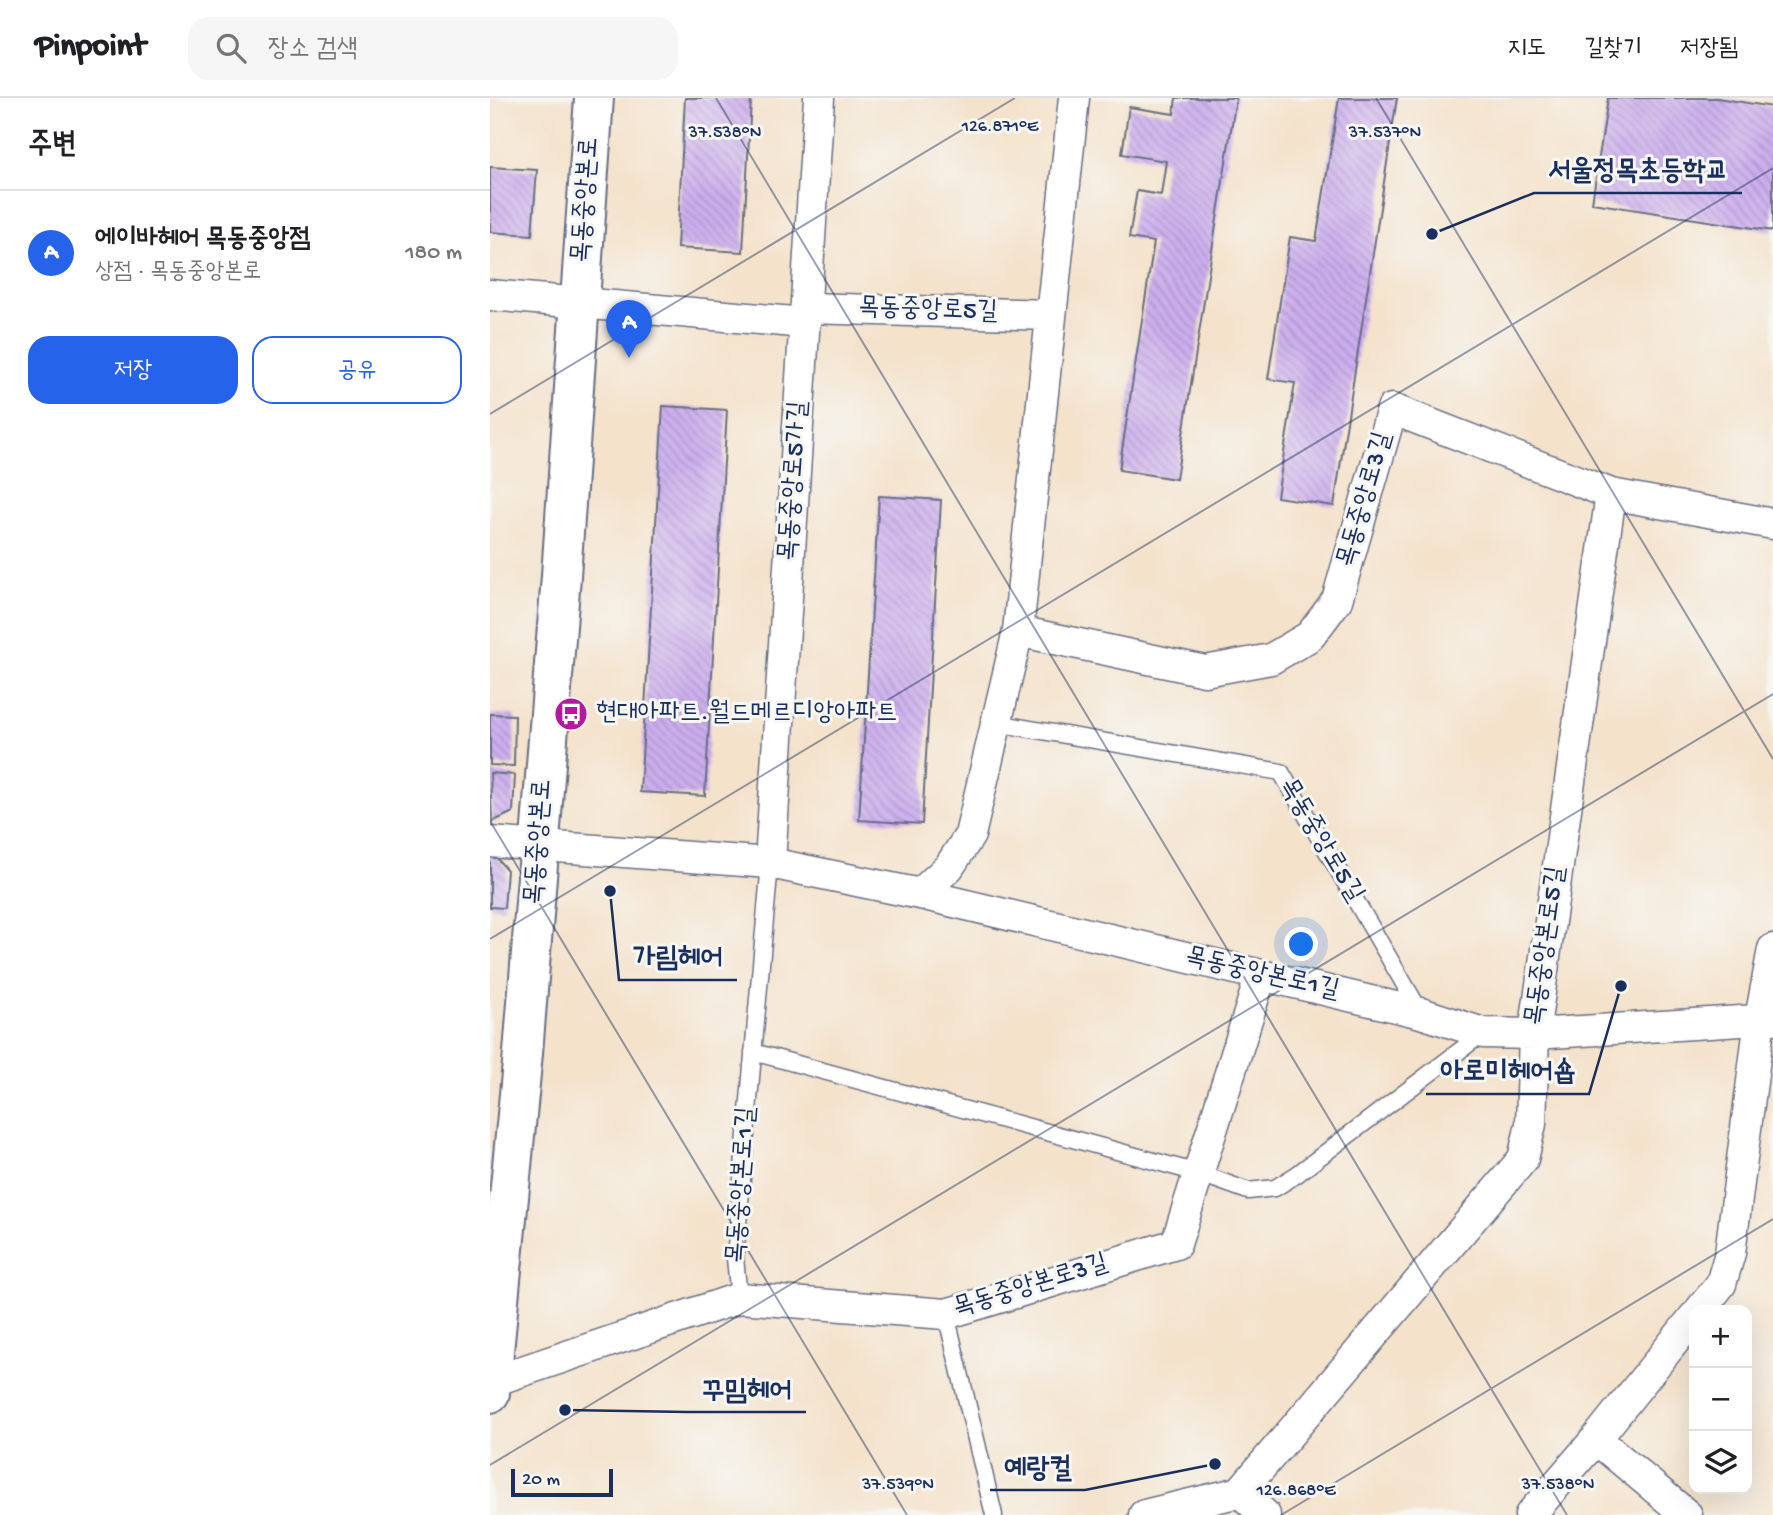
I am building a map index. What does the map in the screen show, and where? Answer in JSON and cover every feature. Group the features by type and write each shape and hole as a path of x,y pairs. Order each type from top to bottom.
{"street":[{"name":"목동중앙본로","path":"490,1393 523,1053 594,98"},
{"name":"목동중앙로5가길","path":"770,863 819,98"},
{"path":"920,894 949,867 970,835 1018,631 1074,98"},
{"name":"목동중앙본로","path":"490,295 805,316"},
{"name":"목동중앙로5길","path":"805,316 1051,315"},
{"name":"목동중앙로3길","path":"1018,631 1205,671 1271,659 1310,636 1337,600 1392,409 1612,494 1773,524"},
{"name":"목동중앙본로5길","path":"1240,1492 1523,1159 1531,1124 1534,1034 1612,494"},
{"name":"목동중앙본로1길","path":"490,842 770,863 920,894 1421,1013 1483,1033 1534,1034 1766,1019"},
{"path":"1704,1305 1721,1284 1730,1253 1766,1019 1773,949"},
{"name":"목동중앙본로3길","path":"490,1382 739,1298 946,1314 1176,1244 1261,975"},
{"path":"1530,1515 1596,1439 1689,1323"},
{"path":"1596,1439 1687,1515"},
{"path":"1144,1515 1240,1492 1265,1515"}],"lane":[{"name":"목동중앙로5길","path":"996,723 1281,772 1421,1013"},
{"name":"목동중앙본로1길","path":"739,1298 735,1258 770,863"},
{"path":"753,1052 1198,1172 1248,1191 1275,1188 1305,1169 1483,1033"},
{"path":"946,1314 994,1515"}],"building":[{"path":"685,98 751,98 743,252 677,248"},
{"path":"1176,98 1236,98 1176,479 1119,470 1154,242 1129,238 1137,191 1161,195 1166,161 1122,154 1129,107 1174,114"},
{"path":"1339,98 1397,98 1334,506 1277,497 1295,383 1268,379 1290,237 1316,241"},
{"path":"1608,98 1717,98 1773,107 1773,231 1592,203"},
{"path":"490,167 537,170 532,235 490,232"},
{"path":"663,406 727,410 705,796 640,792"},
{"path":"879,496 941,500 922,824 859,820"},
{"path":"490,714 515,715 514,766 490,765"},
{"path":"490,773 515,775 513,812 492,822"},
{"path":"490,854 507,870 504,908 490,907"}],"place":[{"name":"서울정목초등학교","path":"1432,234"},
{"name":"에이바헤어 목동중앙점","path":"629,358"},
{"name":"현대아파트.월드메르디앙아파트","path":"571,714"},
{"name":"가림헤어","path":"610,891"},
{"name":"아로미헤어숍","path":"1621,986"},
{"name":"꾸밈헤어","path":"565,1410"},
{"name":"예랑컬","path":"1215,1464"}]}
